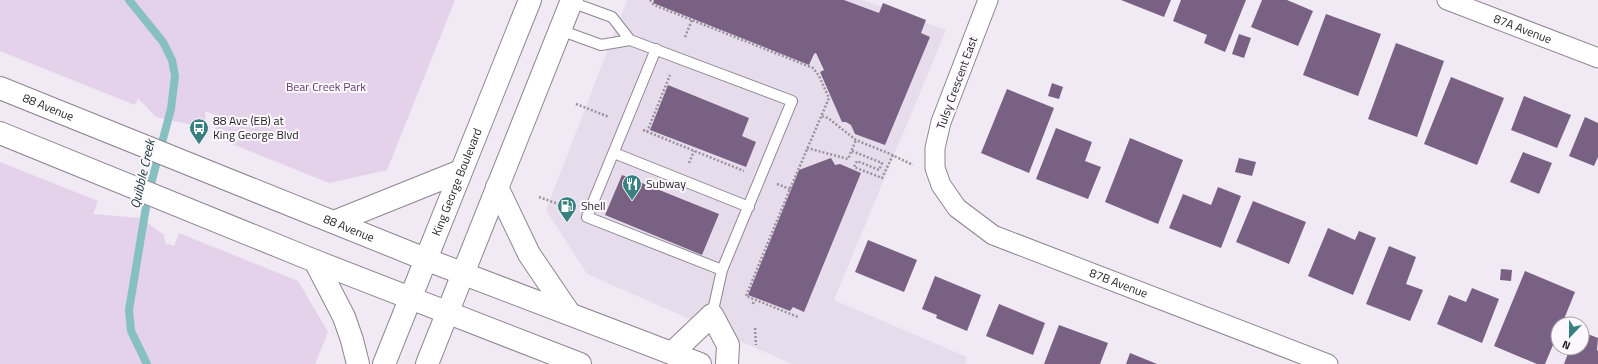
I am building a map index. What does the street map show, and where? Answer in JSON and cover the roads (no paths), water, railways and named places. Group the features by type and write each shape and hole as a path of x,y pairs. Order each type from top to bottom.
{"main road":[{"name":"King George Boulevard","path":"384,364 460,170 530,0"},
{"path":"427,364 572,1"},
{"name":"88 Avenue","path":"0,88 426,259 700,364"},
{"path":"0,133 447,313 580,364"},
{"path":"334,222 460,170"},
{"path":"497,187 529,254 568,313"},
{"path":"314,260 344,318 352,340 358,364"},
{"path":"672,353 712,315 728,345 726,364"}],"street":[{"name":"Tulsy Crescent East","path":"935,168 935,148 941,122 988,0"},
{"name":"87A Avenue","path":"1447,0 1598,58"},
{"name":"87B Avenue","path":"935,168 942,185 957,208 993,235 1328,364"}],"lane":[{"path":"572,1 612,17 630,40"},
{"path":"560,30 601,45 630,40 792,101 722,270 712,315"},
{"path":"656,49 587,217 722,270"},
{"path":"614,153 749,207"}],"waterway":[{"name":"Quibble Creek","path":"129,0 163,42 172,60 175,76 171,109 148,195 129,310 131,331 147,364"}],"place":[{"name":"88 Ave (EB) at King George Blvd","path":"199,145"},
{"name":"Subway","path":"632,201"},
{"name":"Shell","path":"567,223"}],"park label":[{"name":"Bear Creek Park","path":"326,87"}]}
